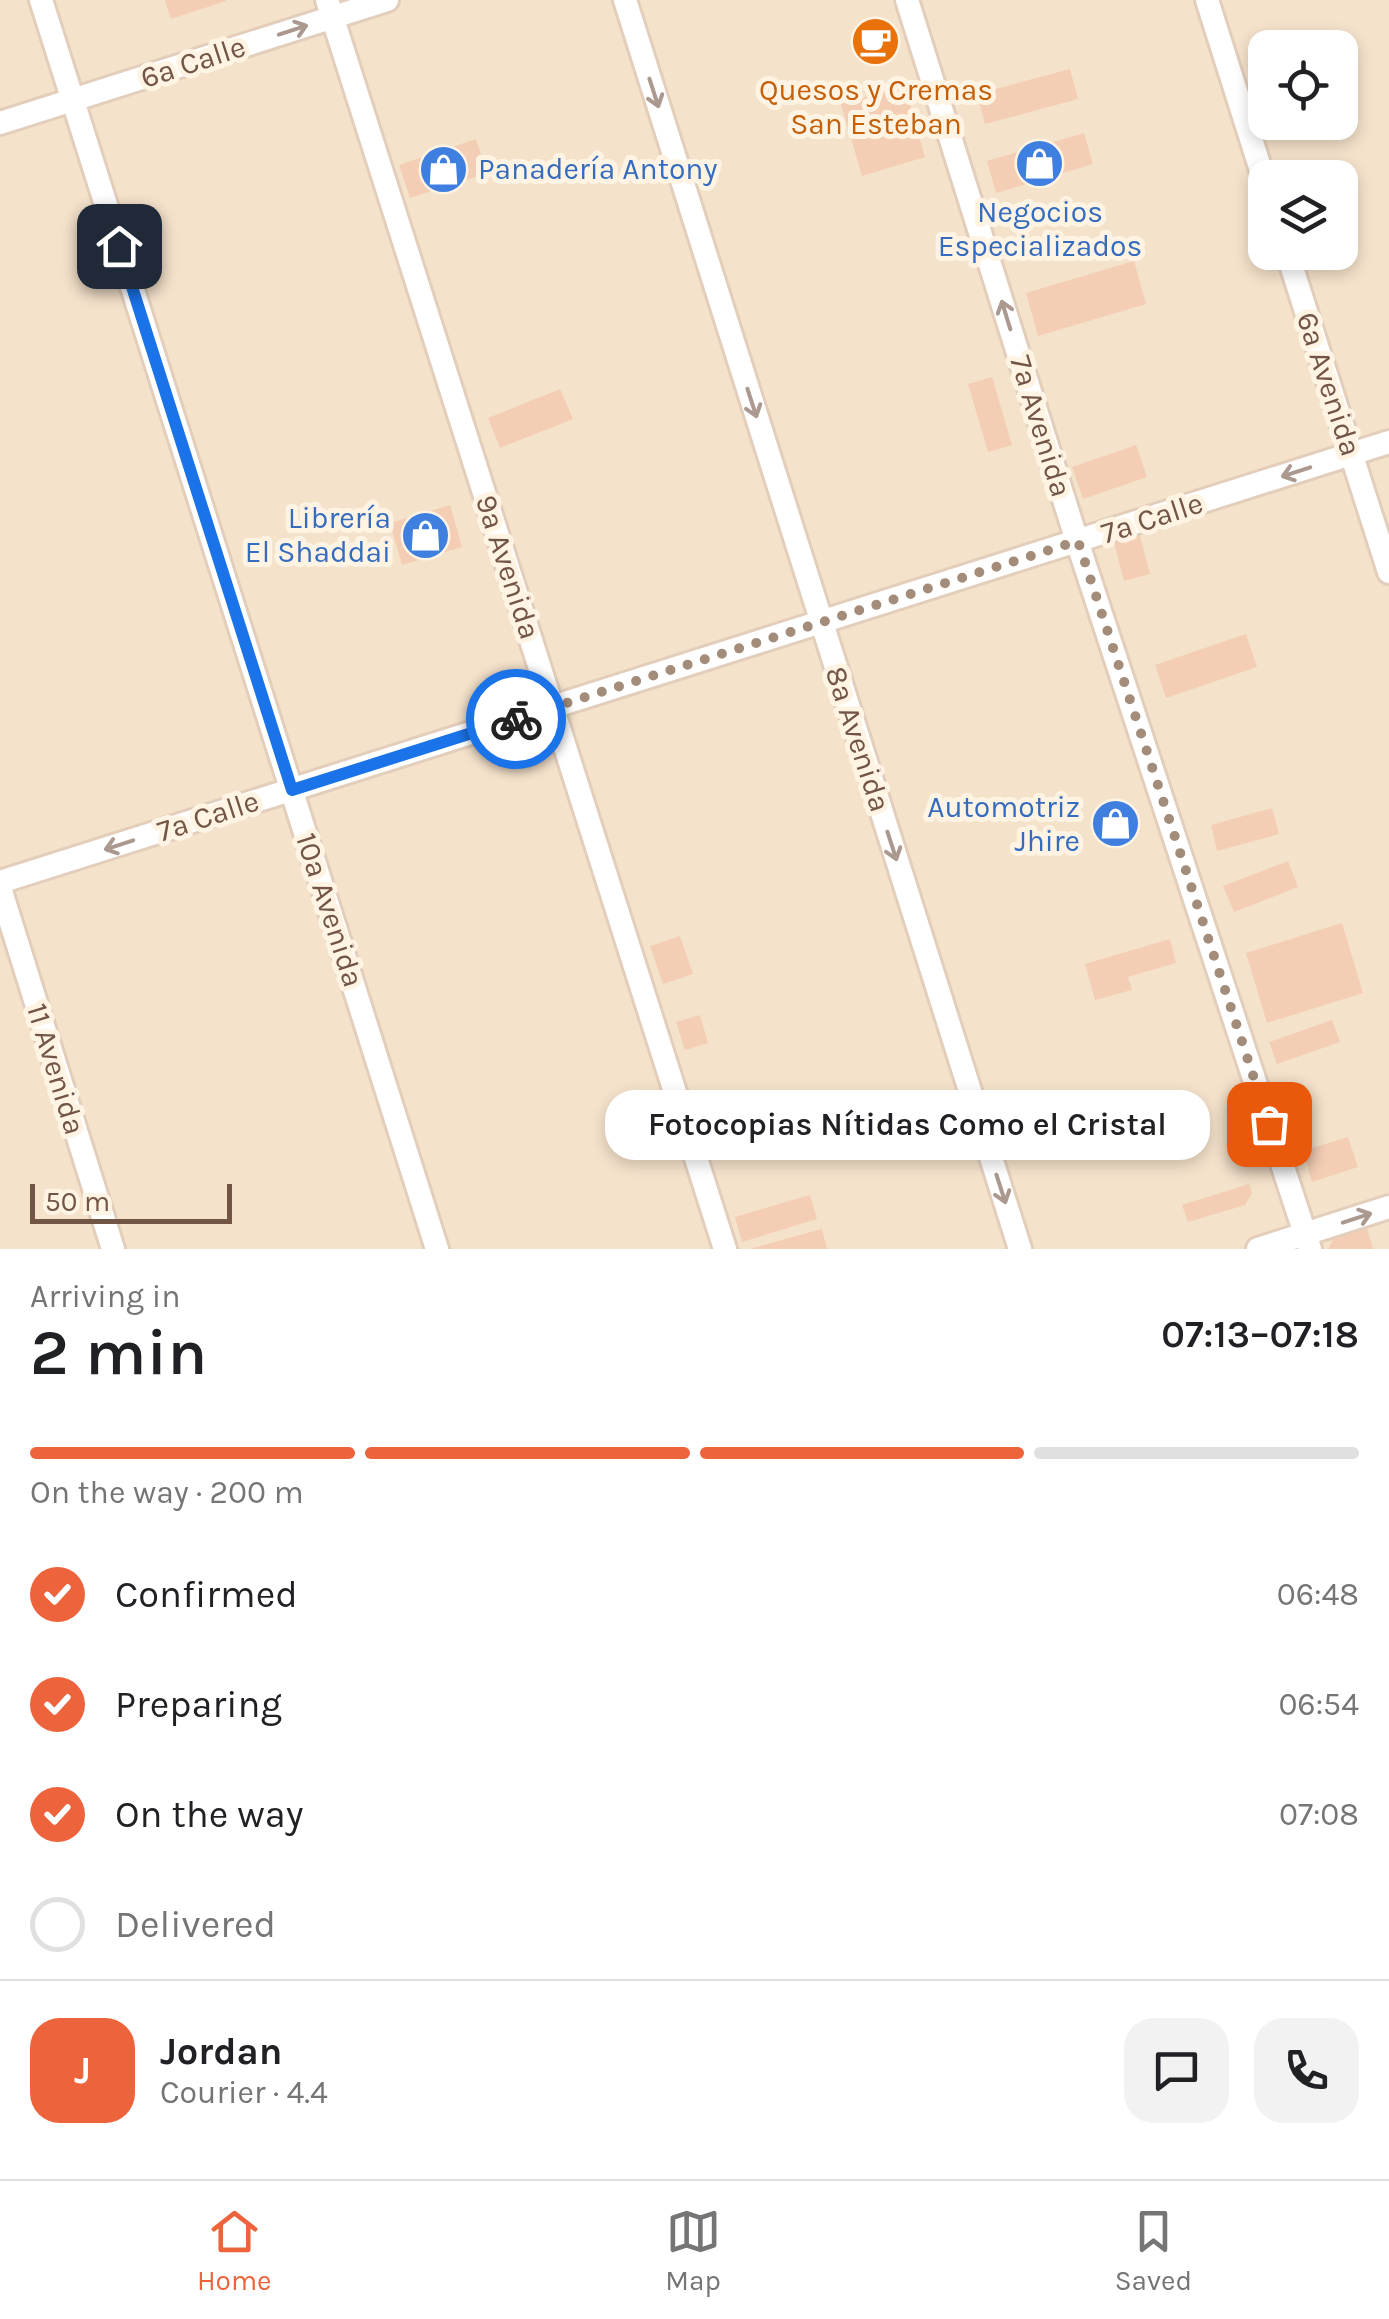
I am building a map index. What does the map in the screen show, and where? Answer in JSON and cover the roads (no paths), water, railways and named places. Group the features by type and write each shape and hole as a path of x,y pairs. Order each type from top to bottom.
{"street":[{"name":"10a Avenida","path":"41,0 437,1249"},
{"name":"6a Calle","path":"0,123 330,9 387,0"},
{"name":"8a Avenida","path":"624,0 1020,1249"},
{"name":"7a Avenida","path":"907,0 1078,541 1308,1242"},
{"path":"1206,0 1258,160"},
{"name":"9a Avenida","path":"330,9 725,1249"},
{"name":"6a Avenida","path":"1293,270 1389,572"},
{"name":"7a Calle","path":"0,885 1389,442"},
{"name":"11 Avenida","path":"0,885 112,1249"},
{"path":"1258,1249 1308,1242 1389,1208"}],"place":[{"name":"Quesos y Cremas San Esteban","path":"876,41"},
{"name":"Negocios Especializados","path":"1040,163"},
{"name":"Panadería Antony","path":"443,169"},
{"name":"Librería El Shaddai","path":"426,535"},
{"name":"Automotriz Jhire","path":"1115,824"},
{"name":"Fotocopias Nítidas Como el Cristal","path":"1269,1124"}]}
